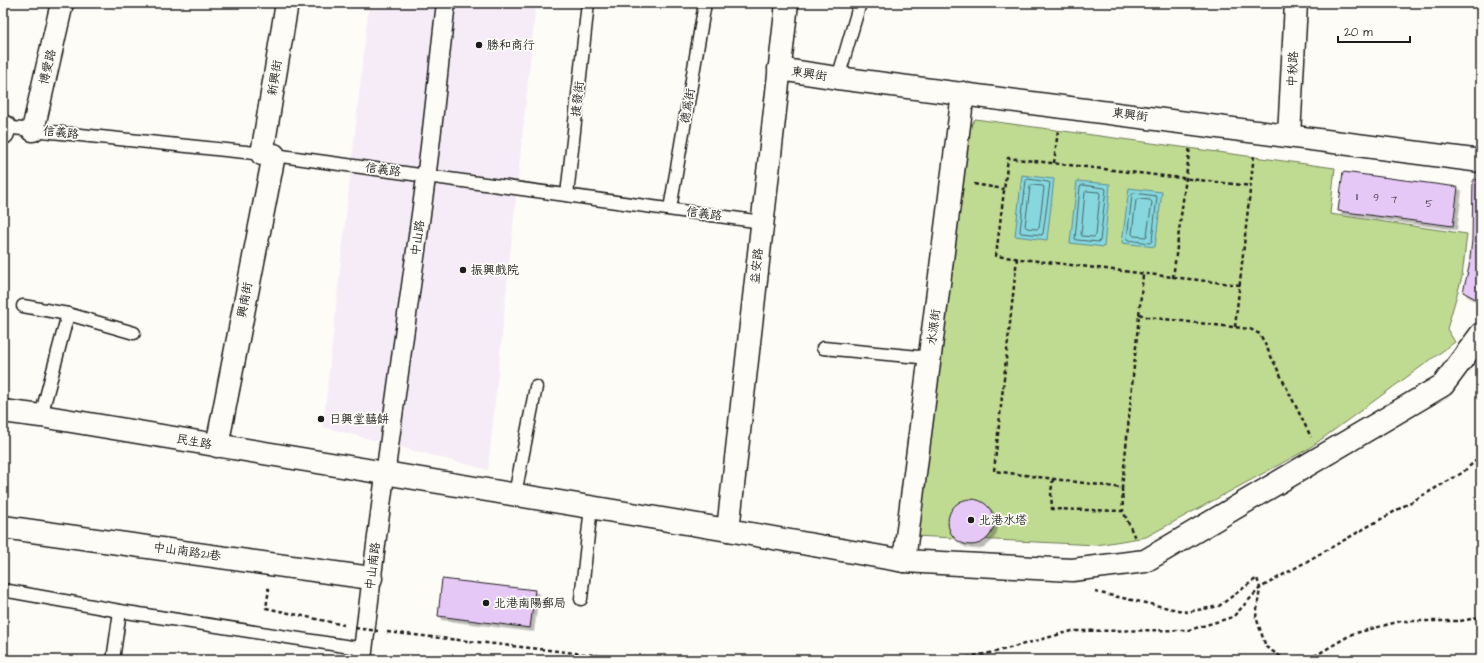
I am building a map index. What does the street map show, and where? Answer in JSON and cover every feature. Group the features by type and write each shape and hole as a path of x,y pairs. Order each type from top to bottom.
{"street":[{"name":"博愛路","path":"33,130 62,3"},
{"name":"新興街","path":"268,154 287,3"},
{"name":"中山路","path":"385,472 426,176 446,3"},
{"name":"益安路","path":"728,530 786,3"},
{"name":"中秋路","path":"1289,136 1296,3"},
{"name":"東興街","path":"779,69 838,78 1481,161"},
{"name":"水源街","path":"904,561 963,94"},
{"name":"興南街","path":"217,446 268,154"},
{"path":"1145,561 1443,385 1481,334"},
{"name":"民生路","path":"3,411 385,472 904,561 1072,570 1145,561"},
{"name":"中山南路","path":"363,655 371,578 385,472"},
{"name":"中山南路21巷","path":"3,527 371,578"}],"lane":[{"name":"捷發街","path":"567,195 588,3"},
{"name":"德為街","path":"670,209 705,3"},
{"path":"838,78 860,3"},
{"name":"信義路","path":"4,129 33,130 268,154 762,222"},
{"path":"23,306 68,314 134,333"},
{"path":"41,416 68,314"},
{"path":"823,348 930,358"},
{"path":"515,494 536,387"},
{"path":"581,599 591,507"},
{"path":"3,590 363,655"},
{"path":"113,660 120,611"}],"path":[{"path":"1054,163 1061,106"},
{"path":"1173,278 1192,123"},
{"path":"1235,328 1257,132"},
{"path":"1240,286 996,256 1008,158 1251,186"},
{"path":"952,180 1004,189"},
{"path":"1017,258 994,472 1122,488"},
{"path":"1143,274 1122,488 1123,511 1145,561"},
{"path":"1139,314 1146,317 1250,329 1260,334 1321,457"},
{"path":"953,660 995,652 1072,630 1189,630 1233,617 1260,588 1462,473 1481,456"},
{"path":"1054,479 1051,492 1052,509 1123,511"},
{"path":"1089,590 1187,612 1219,606 1257,578 1260,588 1256,617 1266,647 1286,660"},
{"path":"266,608 355,628 378,631"},
{"path":"1308,660 1352,634 1401,621 1460,621 1481,617"},
{"path":"386,632 638,660"}],"shaded area":[{"path":"369,3 536,3 488,470 323,427"}],"green space":[{"path":"975,119 1335,168 1330,214 1467,234 1462,277 1447,329 1455,342 1308,449 1146,537 1097,545 914,536 968,130"}],"water":[{"path":"1022,175 1054,179 1047,240 1015,236"},
{"path":"1077,181 1110,184 1104,247 1070,243"},
{"path":"1129,188 1162,192 1155,247 1122,243"}],"building":[{"path":"1343,172 1458,187 1453,226 1338,211"},
{"path":"1473,179 1481,180 1481,302 1463,292 1469,267 1472,240"},
{"name":"北港水塔","path":"976,499 988,505 993,513 993,531 988,539 980,544 966,545 954,539 949,531 948,517 954,505 962,500"},
{"name":"北港南陽郵局","path":"442,579 535,590 530,628 438,616"}],"place":[{"name":"勝和商行","path":"479,45"},
{"name":"振興戲院","path":"463,270"},
{"name":"日興堂囍餅","path":"321,419"},
{"name":"北港水塔","path":"971,520"},
{"name":"北港南陽郵局","path":"486,603"}]}
